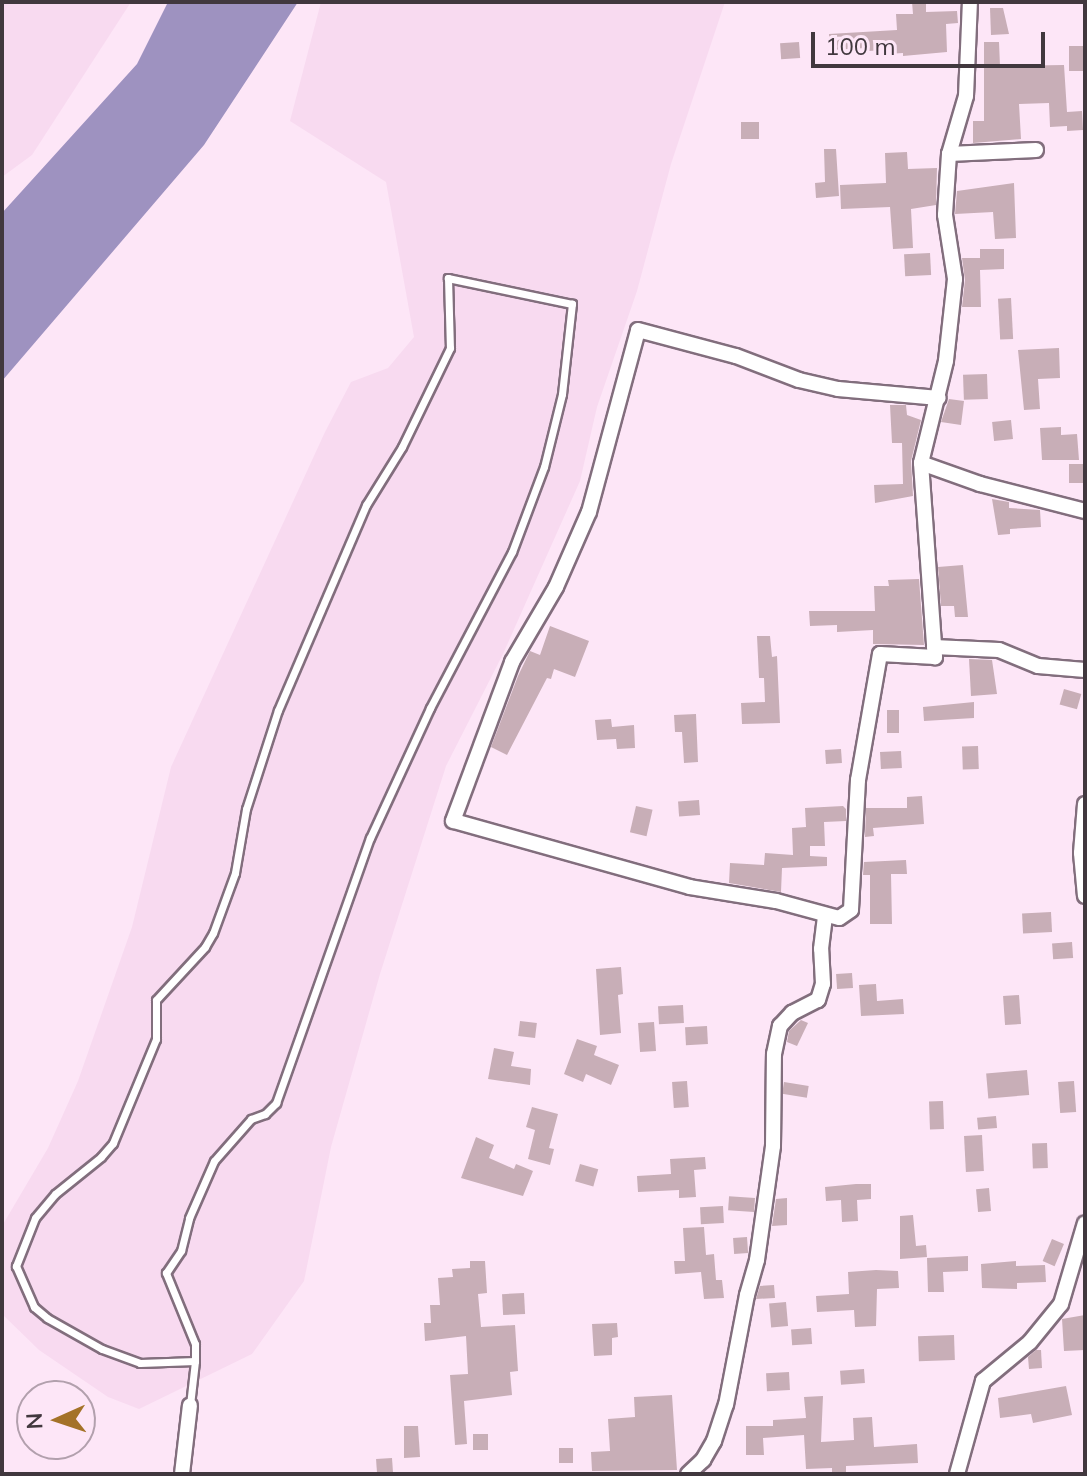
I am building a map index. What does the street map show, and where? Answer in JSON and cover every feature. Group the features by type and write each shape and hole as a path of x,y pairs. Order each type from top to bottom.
{"street":[{"path":"939,398 838,389 799,380 736,356 638,330 589,512 556,587 512,662 453,821 690,887 776,901 839,918 851,910 858,780 880,654 935,657 921,463 939,398 955,279 945,215 949,154 966,96 970,2"},
{"path":"949,154 1036,150"},
{"path":"921,463 980,484 1085,511"},
{"path":"934,647 999,650 1038,666 1085,670"},
{"path":"1085,804 1081,853 1085,896"},
{"path":"688,1474 708,1450 726,1405 747,1295 757,1260 773,1146 774,1054 780,1026 792,1013 818,1000 823,984 821,949 825,915"},
{"path":"957,1474 983,1381 1030,1342 1061,1304 1085,1223"},
{"path":"182,1474 190,1405"}],"lane":[{"path":"190,1405 195,1361 195,1344 166,1273 181,1251 193,1207 214,1161 251,1119 265,1114 276,1103 370,838 430,708 512,552 544,467 562,394 572,304 448,278 450,348 402,447 366,505 278,710 246,809 235,873 213,933 205,947 156,1000 156,1039 113,1143 101,1157 55,1194 35,1218 16,1266 34,1307 47,1318 102,1349 140,1363 195,1361"}],"shaded area":[{"path":"2,2 131,2 32,155 2,177"},
{"path":"168,2 298,2 204,145 2,381 2,213 137,64"},
{"path":"321,2 725,2 671,164 637,291 597,407 580,481 503,654 446,766 380,974 331,1147 304,1281 252,1354 139,1409 108,1397 96,1389 96,1380 83,1380 39,1350 2,1314 2,1226 48,1148 78,1081 132,927 171,767 325,432 351,382 388,368 414,337 386,182 290,121"}],"building":[{"path":"912,2 926,2 926,12 957,11 958,23 946,24 947,52 903,56 903,53 887,54 887,50 868,51 867,48 830,50 829,34 897,30 896,14 913,14"},
{"path":"990,8 1003,8 1009,34 991,35"},
{"path":"799,42 800,58 781,59 780,43"},
{"path":"984,42 999,42 1000,66 1064,65 1067,112 1082,111 1083,130 1067,131 1067,126 1050,127 1049,103 1019,104 1021,139 973,143 973,121 984,121"},
{"path":"1069,46 1085,46 1085,71 1069,71"},
{"path":"741,122 759,122 759,139 741,139"},
{"path":"824,149 836,149 839,196 816,198 815,183 825,182"},
{"path":"907,152 908,169 937,168 936,205 911,209 913,248 893,249 890,207 841,209 840,185 886,183 885,153"},
{"path":"1014,183 1016,238 995,239 993,212 955,214 957,191"},
{"path":"980,249 1004,249 1004,269 980,270 981,307 962,307 965,280 962,258 980,258"},
{"path":"930,253 931,275 905,276 904,254"},
{"path":"1011,298 1013,339 1000,340 998,299"},
{"path":"1059,348 1060,378 1038,379 1040,409 1024,410 1018,350"},
{"path":"987,374 988,399 964,400 963,375"},
{"path":"949,399 964,401 961,425 941,422"},
{"path":"890,405 906,405 907,415 921,420 911,461 913,496 875,503 874,485 903,484 902,443 892,443"},
{"path":"1011,420 1013,439 994,441 992,422"},
{"path":"1061,427 1061,435 1077,434 1079,460 1042,460 1040,428"},
{"path":"1069,464 1085,464 1085,483 1069,483"},
{"path":"992,499 1009,502 1009,508 1040,510 1041,527 1010,529 1010,534 998,535"},
{"path":"963,565 968,617 955,617 954,606 941,606 938,567"},
{"path":"919,579 924,645 873,644 873,630 837,632 837,625 810,626 809,611 875,611 874,586 889,586 888,580"},
{"path":"550,626 589,641 575,677 554,669 551,679 547,678 507,755 491,747 530,651 540,655"},
{"path":"757,636 770,636 772,657 777,656 780,723 742,724 741,703 765,702 764,678 759,678"},
{"path":"969,659 992,660 997,694 971,696"},
{"path":"1064,689 1081,694 1077,709 1060,704"},
{"path":"974,702 974,718 924,721 923,707"},
{"path":"887,710 899,710 899,733 887,733"},
{"path":"696,714 698,762 684,763 682,732 675,732 674,715"},
{"path":"611,719 612,727 634,725 635,748 617,749 616,739 597,740 595,720"},
{"path":"978,746 979,769 963,770 962,747"},
{"path":"841,749 842,763 826,764 825,750"},
{"path":"901,751 902,768 881,769 880,752"},
{"path":"922,796 924,824 873,828 874,836 865,837 866,808 907,808 907,797"},
{"path":"699,800 700,815 679,816 678,801"},
{"path":"636,806 653,810 646,836 630,832"},
{"path":"843,806 846,821 824,822 825,846 810,846 810,856 827,857 827,866 782,868 781,892 729,883 730,863 764,865 765,853 793,855 792,828 806,827 805,808"},
{"path":"906,860 907,874 891,874 892,924 870,924 870,875 863,875 864,862"},
{"path":"1051,912 1052,932 1023,933 1022,914"},
{"path":"1072,942 1073,958 1053,959 1052,943"},
{"path":"621,967 623,994 618,995 621,1033 600,1035 596,969"},
{"path":"852,973 853,988 837,989 836,974"},
{"path":"876,984 877,1001 903,999 904,1014 861,1016 859,985"},
{"path":"1019,995 1021,1024 1005,1025 1003,996"},
{"path":"683,1005 684,1023 659,1024 658,1006"},
{"path":"801,1020 808,1023 797,1046 787,1042 789,1031"},
{"path":"520,1021 537,1023 535,1038 518,1036"},
{"path":"654,1022 656,1051 640,1052 638,1023"},
{"path":"707,1026 708,1044 686,1045 685,1027"},
{"path":"577,1039 597,1046 594,1055 619,1065 611,1085 586,1074 583,1082 564,1074"},
{"path":"494,1048 514,1052 511,1066 531,1069 530,1085 488,1079"},
{"path":"1027,1070 1029,1095 988,1098 986,1074"},
{"path":"687,1081 689,1107 674,1108 672,1082"},
{"path":"1074,1081 1076,1112 1060,1113 1058,1082"},
{"path":"784,1082 809,1086 807,1098 782,1094"},
{"path":"929,1101 943,1101 944,1129 930,1129"},
{"path":"532,1107 558,1114 549,1148 554,1149 550,1165 528,1159 535,1130 526,1127"},
{"path":"996,1116 997,1128 978,1130 977,1118"},
{"path":"982,1135 984,1171 966,1172 964,1136"},
{"path":"476,1137 494,1145 489,1158 514,1169 516,1164 533,1171 523,1196 461,1178"},
{"path":"1047,1143 1048,1168 1033,1169 1032,1144"},
{"path":"705,1157 706,1169 694,1170 696,1197 679,1198 679,1190 638,1192 637,1176 671,1174 670,1159"},
{"path":"580,1164 598,1169 593,1187 575,1181"},
{"path":"871,1184 871,1199 857,1200 858,1221 842,1222 841,1200 826,1201 825,1187"},
{"path":"989,1188 991,1211 978,1212 976,1189"},
{"path":"729,1196 755,1198 754,1212 728,1210"},
{"path":"787,1198 787,1225 772,1226 776,1199"},
{"path":"723,1206 724,1223 701,1224 700,1207"},
{"path":"913,1215 916,1246 926,1245 927,1257 900,1259 900,1216"},
{"path":"704,1227 706,1255 714,1254 716,1280 722,1280 724,1298 704,1299 701,1272 675,1274 674,1261 685,1261 683,1228"},
{"path":"747,1237 748,1253 734,1254 733,1238"},
{"path":"1052,1239 1064,1244 1055,1266 1043,1261"},
{"path":"968,1256 968,1271 943,1272 944,1292 928,1292 927,1258"},
{"path":"470,1261 485,1261 487,1293 478,1294 481,1327 515,1325 518,1371 510,1372 512,1395 464,1401 467,1444 455,1445 450,1375 468,1374 466,1336 425,1341 424,1323 431,1323 430,1305 440,1305 438,1278 453,1277 452,1269 470,1268"},
{"path":"1016,1261 1016,1266 1045,1265 1046,1282 1017,1283 1017,1289 982,1288 981,1264"},
{"path":"898,1271 899,1288 877,1289 876,1326 855,1327 854,1310 817,1312 816,1296 849,1294 848,1272"},
{"path":"774,1285 775,1298 756,1299 760,1286"},
{"path":"524,1293 525,1314 503,1315 502,1294"},
{"path":"786,1302 788,1326 771,1327 769,1303"},
{"path":"1085,1315 1085,1350 1064,1351 1062,1319"},
{"path":"617,1323 618,1337 612,1338 612,1355 594,1356 592,1324"},
{"path":"811,1328 812,1344 792,1345 791,1329"},
{"path":"954,1335 955,1360 919,1361 918,1336"},
{"path":"1041,1350 1042,1368 1029,1369 1028,1357"},
{"path":"864,1369 865,1383 841,1385 840,1371"},
{"path":"789,1372 790,1390 767,1391 766,1373"},
{"path":"1066,1386 1072,1415 1033,1423 1031,1414 1000,1418 998,1398"},
{"path":"672,1395 677,1470 592,1471 591,1452 610,1451 608,1419 635,1417 634,1397"},
{"path":"823,1396 821,1442 854,1440 853,1418 872,1417 874,1447 917,1444 918,1463 846,1466 846,1474 832,1474 832,1468 806,1469 804,1435 763,1438 764,1455 746,1455 746,1426 773,1426 773,1420 806,1418 804,1397"},
{"path":"404,1426 418,1426 420,1457 404,1458"},
{"path":"473,1434 488,1434 488,1450 473,1450"},
{"path":"559,1448 573,1448 573,1463 559,1463"},
{"path":"392,1458 393,1474 377,1474 376,1459"}]}
